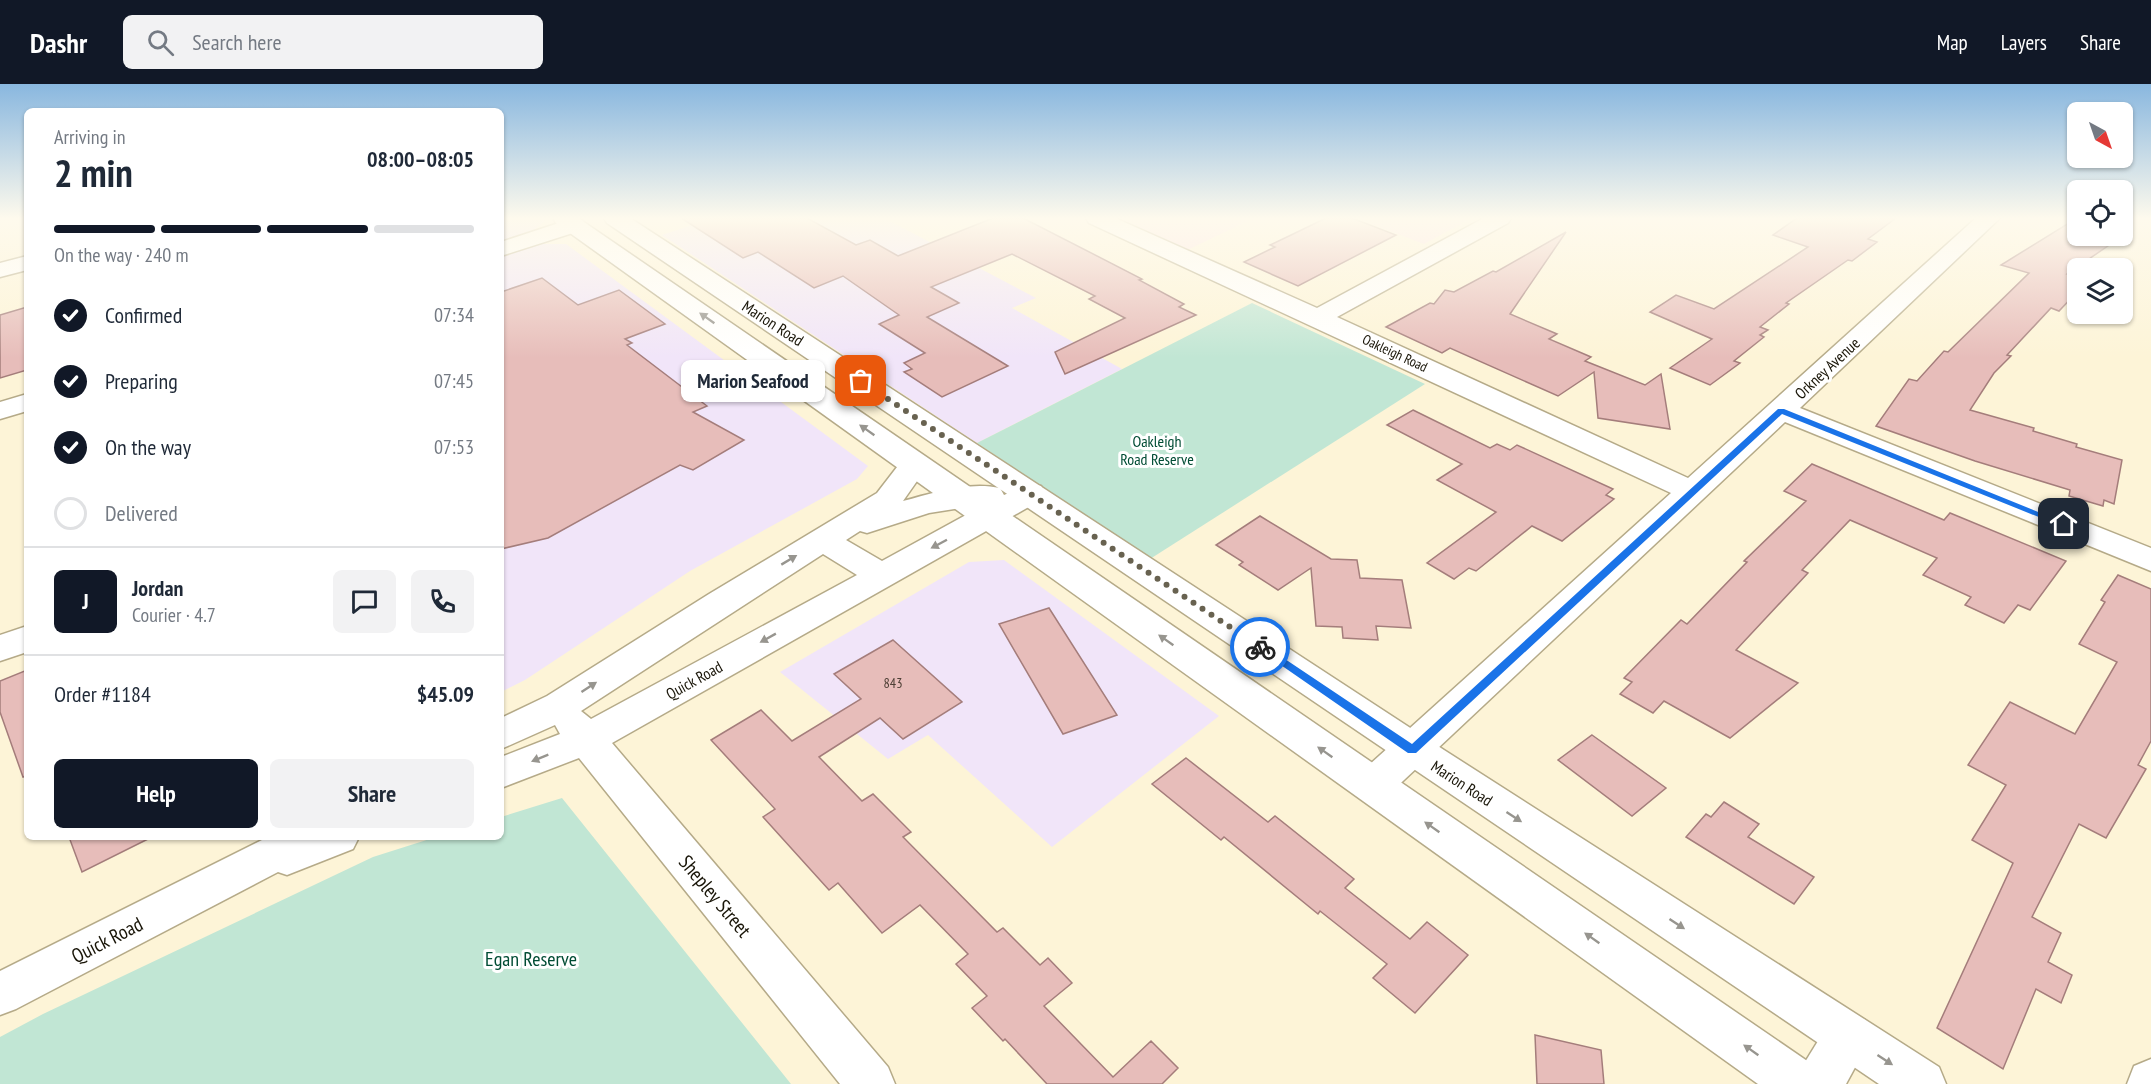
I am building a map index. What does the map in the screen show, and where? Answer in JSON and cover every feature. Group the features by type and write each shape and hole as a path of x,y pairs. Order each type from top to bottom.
{"street":[{"path":"0,270 21,265"},
{"name":"Marion Road","path":"631,265 1799,1084"},
{"name":"Marion Road","path":"686,265 1030,492 1412,750 1922,1084"},
{"name":"Oakleigh Road","path":"1200,265 1691,491"},
{"path":"1318,318 1415,265"},
{"name":"Orkney Avenue","path":"1373,785 1938,265"},
{"path":"0,411 24,403"},
{"path":"1781,410 2151,560"},
{"path":"504,734 560,706 721,602 888,500 915,464"},
{"path":"824,540 890,514 961,496 1030,492"},
{"name":"Quick Road","path":"504,772 585,740 990,517 1030,492"},
{"path":"824,540 881,575"},
{"path":"0,649 24,639"},
{"name":"Shepley Street","path":"560,706 585,740 871,1084"},
{"name":"Quick Road","path":"0,994 301,840"},
{"name":"Quick Road","path":"213,886 331,840"},
{"path":"1819,1084 1848,1036"}],"shaded area":[{"path":"504,265 594,265 868,466 857,479 690,571 525,680 504,690"},
{"path":"707,265 973,265 1036,298 1012,308 1122,369 977,443"},
{"path":"1004,560 1219,716 1052,847 928,735 888,759 780,672 969,562"}],"green space":[{"name":"Oakleigh Road Reserve","path":"1252,303 1425,384 1150,559 977,443"},
{"name":"Egan Reserve","path":"562,798 791,1084 0,1084 0,1037 43,1014 373,857 427,840 504,840 504,816"}],"building":[{"path":"778,265 986,265 931,287 959,303 927,317 1008,366 942,397 904,372 912,369 904,363 925,353 879,324 899,315 843,276 814,288"},
{"path":"1033,265 1114,265 1184,304 1179,307 1196,315 1065,374 1055,352 1125,318 1089,299 1095,296"},
{"path":"1250,265 1339,265 1298,286"},
{"path":"1509,265 1544,265 1510,314 1557,334 1549,339 1591,357 1585,361 1645,385 1661,374 1670,429 1598,418 1594,372 1558,396 1450,348 1442,353 1386,327 1430,303 1434,304 1445,290 1454,292 1493,271 1496,272"},
{"path":"1781,265 1841,265 1786,303 1789,304 1760,327 1768,330 1760,335 1764,337 1734,361 1740,363 1710,385 1670,368 1712,339 1650,312 1676,295 1714,309"},
{"path":"2001,265 2067,265 2067,303 2059,311 2051,308 2007,355 2011,356 1994,373 1970,410 2034,428 2033,431 2077,444 2076,447 2122,460 2114,504 2104,500 2103,506 2069,496 2070,490 1975,461 1876,426 1909,379 1917,381 1944,351 1948,352 2029,273"},
{"path":"542,278 578,305 619,290 665,324 625,339 632,343 627,345 707,406 693,412 744,440 693,470 680,465 548,538 504,548 504,291"},
{"path":"24,308 24,371 0,378 0,315"},
{"path":"1413,410 1490,448 1497,444 1510,450 1517,445 1613,489 1606,495 1614,499 1562,541 1532,526 1476,571 1469,568 1454,579 1427,563 1496,512 1437,480 1462,464 1387,425"},
{"path":"1812,464 1944,520 1950,513 2066,561 2030,610 2018,605 2004,623 1965,605 1971,597 1923,575 1937,558 1850,520 1802,570 1808,573 1736,650 1798,683 1730,738 1664,701 1653,713 1620,694 1632,682 1624,678 1681,620 1687,624 1747,562 1744,561 1806,501 1784,491"},
{"path":"1260,516 1331,559 1357,560 1360,578 1402,580 1411,628 1376,626 1378,640 1343,638 1342,627 1316,626 1311,568 1278,590 1239,565 1243,562 1216,545"},
{"path":"2118,575 2151,589 2151,741 2138,765 2146,769 2106,838 2079,824 2032,917 2061,933 2048,962 2072,975 2061,1003 2036,989 2003,1069 1937,1028 2013,863 1972,840 2006,785 1968,765 2010,702 2075,734 2117,662 2079,644 2105,602 2101,600"},
{"path":"1049,608 1117,715 1063,734 999,624"},
{"path":"893,640 962,702 903,739 880,718 819,757 862,801 873,794 911,832 903,837 997,932 1003,928 1040,965 1048,958 1072,983 1044,1006 1113,1077 1151,1041 1178,1068 1162,1084 1047,1084 972,1008 987,996 956,964 968,954 920,905 882,933 838,883 829,890 763,817 775,809 711,740 761,710 792,741 861,699 834,674"},
{"path":"24,671 23,777 0,712 0,681"},
{"path":"1592,735 1666,788 1632,816 1558,760"},
{"path":"1186,758 1268,822 1275,816 1354,879 1345,888 1410,939 1427,922 1468,955 1415,1013 1373,978 1387,964 1320,911 1318,914 1224,837 1221,840 1152,784"},
{"path":"1724,802 1759,824 1748,837 1814,877 1794,904 1686,837 1706,814 1711,817"},
{"path":"70,840 146,840 82,872"},
{"path":"1535,1035 1601,1050 1604,1084 1537,1084"}],"way so far":[{"path":"861,381 1260,647"}],"place":[{"name":"Marion Seafood","path":"861,381"}],"route":[{"path":"1260,647 1412,750 1781,410 2064,524"}]}
